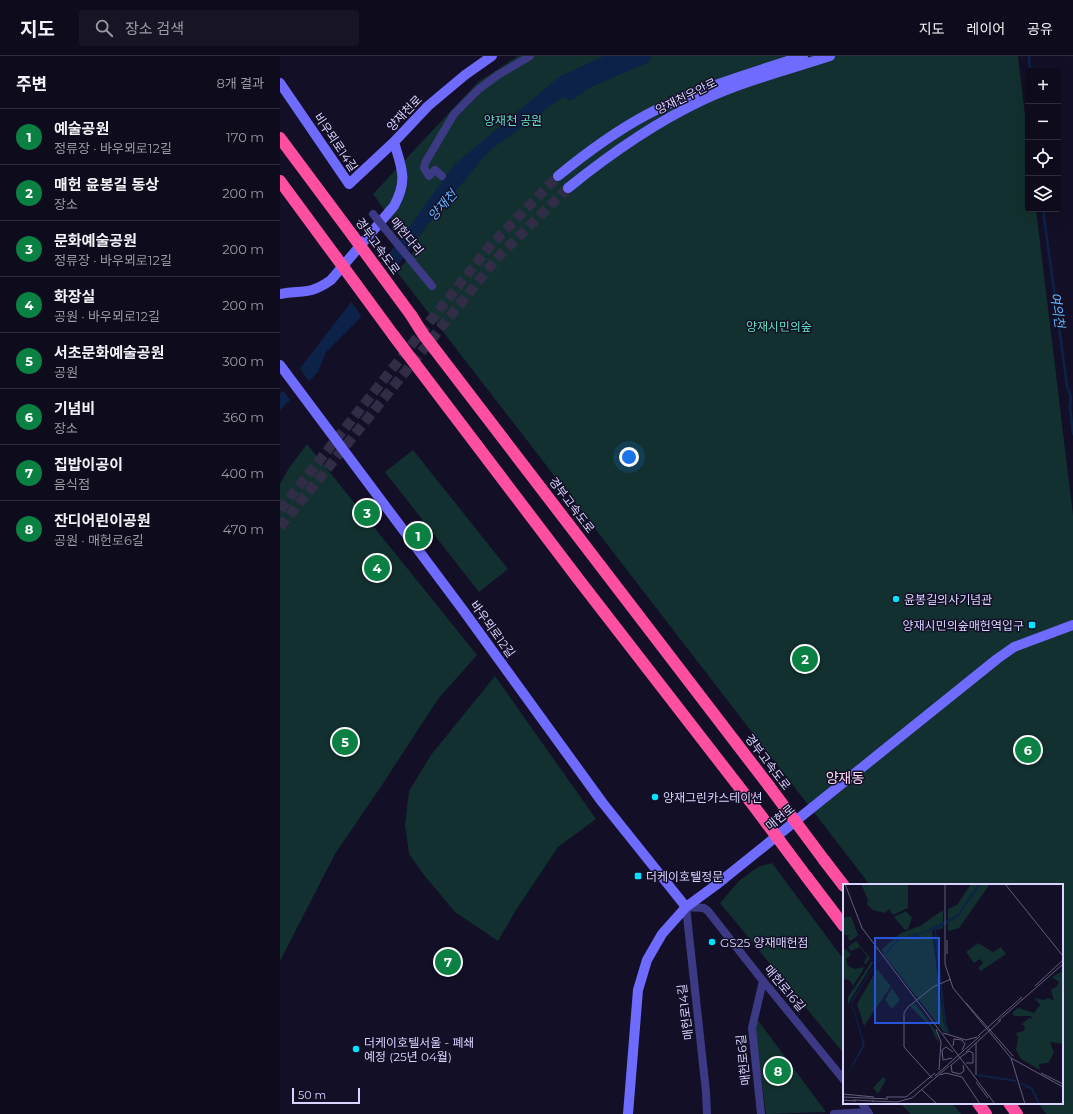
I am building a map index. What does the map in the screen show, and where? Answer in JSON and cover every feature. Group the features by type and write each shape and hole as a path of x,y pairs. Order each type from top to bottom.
{"highway":[{"name":"경부고속도로","path":"280,138 433,347 843,885"},
{"path":"280,181 394,336 843,925"},
{"path":"979,1104 986,1114"},
{"path":"1010,1104 1017,1114"}],"street":[{"name":"양재천로","path":"280,294 312,291 331,280 394,206 398,198 403,181 403,172 394,142 428,106 492,56"},
{"path":"442,176 435,170 430,176 424,168 425,163 454,114 479,89 498,75 530,56"},
{"name":"양재천우안로","path":"568,188 598,164 633,140 676,114 750,78 803,56"},
{"name":"양재천우안로","path":"558,176 594,148 649,113 678,100 830,56"},
{"name":"비우뫼로14길","path":"280,83 349,184 394,142"},
{"name":"매헌다리","path":"373,214 432,286"},
{"name":"바우뫼로12길","path":"280,365 463,610 602,802 686,907"},
{"name":"매헌로","path":"628,1114 638,990 647,960 662,934 686,907 716,885 997,659 1014,647 1072,626"},
{"name":"매헌로16길","path":"686,907 704,908 708,911 763,982 843,1079"},
{"name":"매헌로14길","path":"686,907 706,1092 707,1114"},
{"name":"매헌로6길","path":"761,1114 752,1028 763,982"},
{"path":"834,1114 868,1113 863,1104"}],"green space":[{"name":"양재시민의숲","path":"518,56 1018,56 1025,116 1025,212 1036,212 1073,515 1073,1114 1046,1114 1039,1104 1063,1104 1063,884 869,884 397,272 414,251 373,194 478,82"},
{"path":"307,444 477,655 438,699 335,854 280,961 280,484 289,468"},
{"path":"413,450 508,569 479,592 385,472"},
{"path":"495,676 596,819 558,847 516,910 498,941 455,912 424,875 409,854 405,825 409,791 431,755"},
{"path":"772,863 843,959 843,1053 720,903 739,881 758,867"},
{"path":"757,1019 826,1112 766,1114 755,1029"},
{"path":"900,1104 953,1104 961,1114 910,1114"}],"water":[{"path":"604,56 643,56 585,81 489,151 425,228 359,319 326,352 318,372 280,410 280,394 407,230 454,165 559,77"}],"pier":[{"path":"385,255 397,270 362,317 350,300"},
{"path":"299,367 310,383 291,401 282,389"}],"waterway":[{"name":"양재천","path":"570,92 585,81 643,56"},
{"name":"여의천","path":"1029,56 1030,68"},
{"name":"여의천","path":"1043,212 1067,386 1071,397 1070,406 1073,434"}],"tunnel":[{"path":"280,510 490,246 558,176"},
{"path":"280,527 498,257 568,188"}],"place":[{"name":"문화예술공원","path":"367,513"},
{"name":"예술공원","path":"418,536"},
{"name":"화장실","path":"377,568"},
{"name":"윤봉길의사기념관","path":"896,599"},
{"name":"양재시민의숲매헌역입구","path":"1032,625"},
{"name":"매헌 윤봉길 동상","path":"805,659"},
{"name":"서초문화예술공원","path":"345,742"},
{"name":"기념비","path":"1028,750"},
{"name":"양재그린카스테이션","path":"655,797"},
{"name":"더케이호텔정문","path":"638,876"},
{"name":"GS25 양재매헌점","path":"712,942"},
{"name":"집밥이공이","path":"448,962"},
{"name":"더케이호텔서울 - 폐쇄 예정 (25년 04월)","path":"356,1049"},
{"name":"잔디어린이공원","path":"778,1071"}],"district":[{"name":"양재동","path":"845,778"}],"park label":[{"name":"양재천 공원","path":"513,120"}]}
